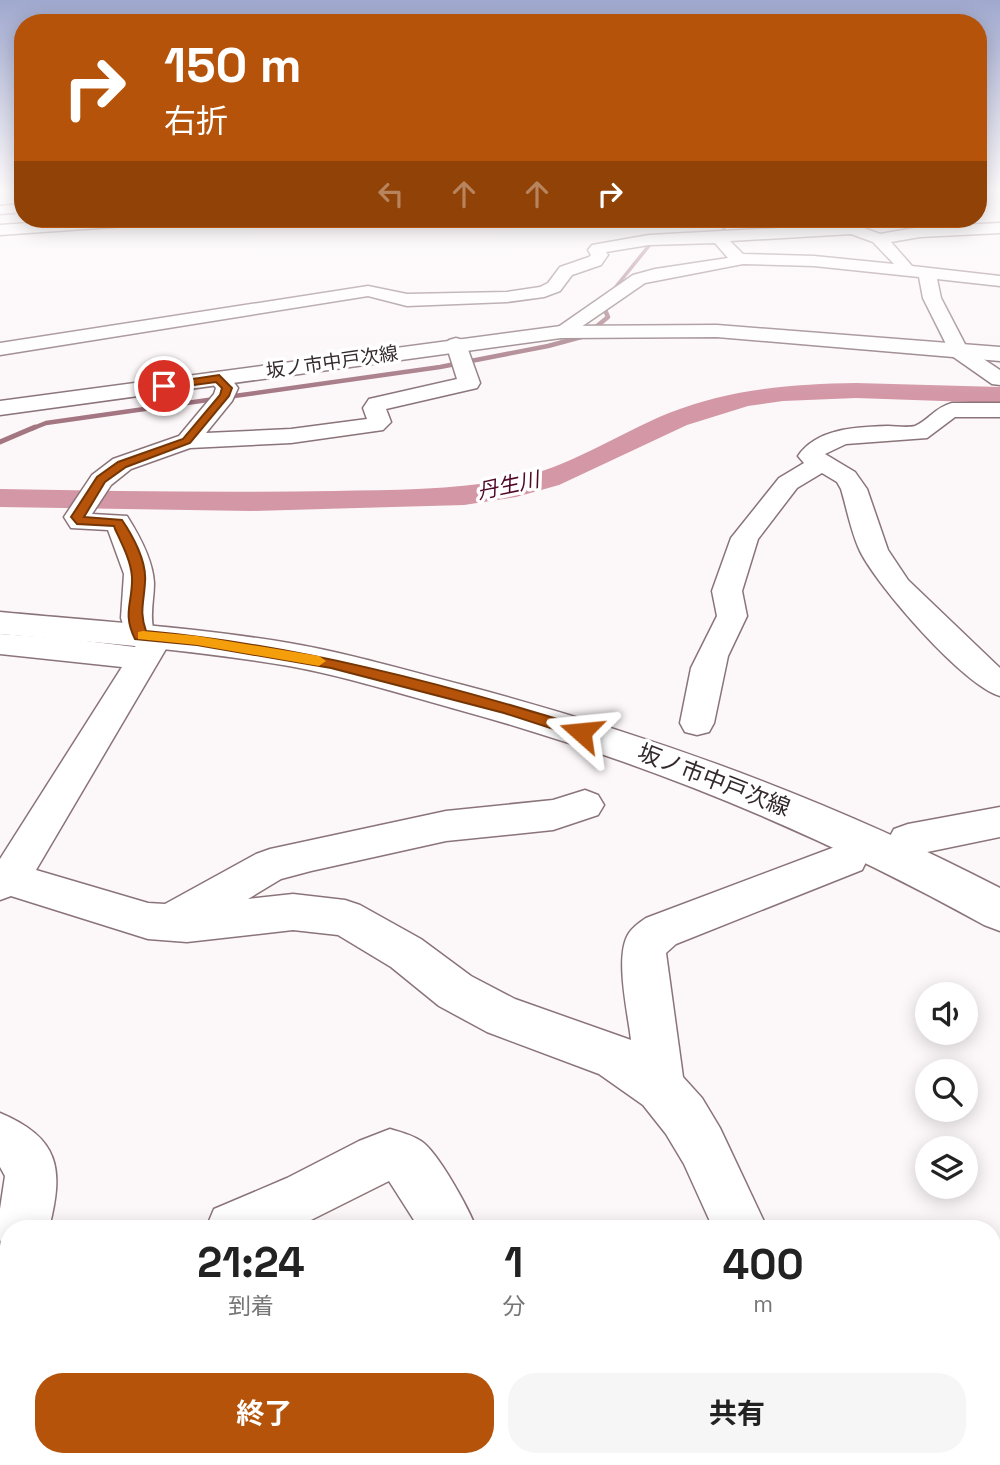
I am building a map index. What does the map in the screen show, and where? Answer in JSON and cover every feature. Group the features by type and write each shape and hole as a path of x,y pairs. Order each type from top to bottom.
{"main road":[{"name":"坂ノ市中戸次線","path":"0,408 456,344 572,332 718,331 1000,354"},
{"name":"坂ノ市中戸次線","path":"0,623 146,644 197,640 331,663 507,709 630,747 769,800 858,839 1000,911"}],"street":[{"path":"0,349 368,291 407,300 529,295 554,287 566,271 597,258"},
{"path":"572,332 639,279 655,274 722,265 736,262 738,258"},
{"path":"747,258 814,261 1000,281"},
{"path":"898,258 906,272"},
{"path":"927,275 923,296 959,352 1000,379"},
{"path":"146,644 134,615 139,580 137,566 122,529 117,522 81,522 78,517 101,480 122,464 187,441 291,436 375,425 379,422 374,408 377,404 469,383 456,344"},
{"path":"187,441 224,396 227,388 219,378"},
{"path":"1000,410 952,410 944,412 919,433 837,438 813,451 810,456 846,477 854,489 874,550 897,586 965,655 1000,685"},
{"path":"697,723 704,674 717,639 732,616 727,591 745,538 788,482 820,464"},
{"path":"0,644 70,649 146,644"},
{"path":"146,644 5,881 148,921 187,924 293,912 345,918 406,953 455,991 503,1017 614,1055 660,1088 684,1116 702,1146 736,1220"},
{"path":"168,922 239,886 270,866 446,826 553,815 585,805"},
{"path":"908,841 1000,822"},
{"path":"660,1088 644,960 645,945 661,931 696,915 848,858"},
{"path":"0,1138 22,1149 29,1162 31,1194 24,1220"},
{"path":"251,1220 306,1196 377,1158 390,1155 402,1158 412,1168 444,1220"}],"waterway":[{"path":"610,294 639,258"},
{"path":"227,397 440,367 548,346 585,336 608,317 602,303"},
{"name":"丹生川","path":"0,498 251,501 408,499 464,495 549,479 696,412 748,398 783,393 856,390 1000,395"},
{"path":"31,429 46,423 215,399"},
{"path":"0,442 35,427"}],"slow traffic":[{"path":"143,636 197,640 319,661"}],"route":[{"path":"164,386 219,378 227,388 224,396 187,441 122,464 101,480 78,517 81,522 117,522 122,529 137,566 139,580 134,615 140,635 197,640 331,663 507,709 581,732"}]}
